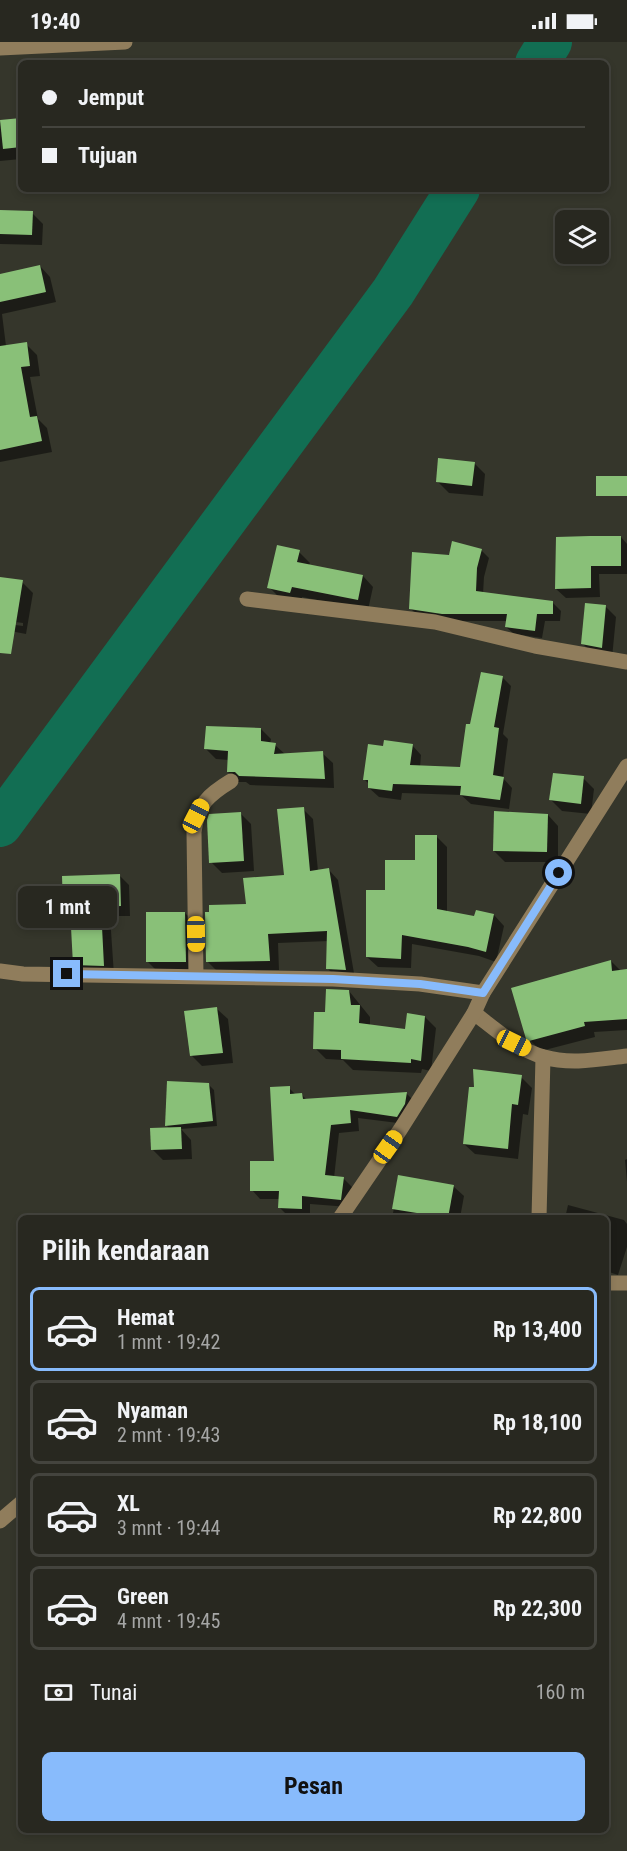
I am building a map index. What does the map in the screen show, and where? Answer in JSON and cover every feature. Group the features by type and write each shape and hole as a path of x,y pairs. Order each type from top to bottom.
{"street":[{"path":"0,48 125,42"},
{"path":"247,599 435,622 536,646 627,662"},
{"path":"342,1215 400,1130 474,1013 483,993 627,766"},
{"path":"196,976 194,832 196,816 204,802 231,781"},
{"path":"0,971 23,974 284,977 420,984 483,993"},
{"path":"474,1013 514,1043 543,1057 572,1061 627,1056"},
{"path":"539,1215 543,1057"},
{"path":"609,1282 627,1283"},
{"path":"0,1521 18,1506"}],"building":[{"path":"18,118 18,147 3,149 0,120"},
{"path":"0,210 33,211 32,235 0,234"},
{"path":"40,265 46,292 0,302 0,274"},
{"path":"27,342 30,366 21,367 30,417 37,416 42,441 0,450 0,346"},
{"path":"438,458 475,462 472,486 436,482"},
{"path":"596,476 627,476 627,496 596,496"},
{"path":"621,536 621,566 591,566 591,588 555,589 556,537"},
{"path":"452,541 482,549 477,568 476,591 553,601 553,614 537,614 535,631 505,627 507,614 442,614 409,609 412,552 449,555"},
{"path":"277,545 300,550 297,562 363,575 358,600 292,587 290,593 267,588"},
{"path":"0,577 23,580 11,654 0,653"},
{"path":"585,603 606,605 602,648 581,644"},
{"path":"481,672 503,676 494,727 499,728 493,775 504,777 500,800 460,795 461,786 393,784 392,791 368,788 368,780 363,780 368,744 383,746 384,740 413,744 410,765 460,767 466,724 470,724"},
{"path":"206,726 261,728 261,741 276,743 274,754 323,751 325,779 239,776 235,772 227,772 228,751 204,749"},
{"path":"553,773 584,776 581,804 549,800"},
{"path":"304,807 310,871 329,868 346,970 326,969 327,931 268,934 270,961 206,962 205,912 209,912 209,905 246,904 243,878 284,875 277,809"},
{"path":"494,811 548,814 547,852 493,851"},
{"path":"241,812 244,861 209,863 207,820 209,814"},
{"path":"415,835 437,835 437,909 474,916 476,910 494,914 486,952 402,935 401,959 366,957 366,890 385,890 385,860 415,860"},
{"path":"120,874 121,906 101,907 104,966 73,965 70,908 63,908 62,876"},
{"path":"146,912 185,912 186,962 146,962"},
{"path":"611,960 612,971 627,969 627,1019 584,1022 585,1026 529,1041 526,1039 511,988"},
{"path":"326,989 349,990 351,1005 360,1005 359,1023 405,1029 407,1013 425,1016 421,1061 411,1059 411,1063 341,1059 341,1050 313,1049 314,1012 325,1012"},
{"path":"217,1007 223,1053 190,1056 184,1011"},
{"path":"473,1069 522,1075 518,1105 512,1104 508,1149 463,1144 469,1087 474,1087"},
{"path":"167,1081 209,1083 213,1121 165,1126"},
{"path":"290,1086 290,1094 302,1093 303,1099 407,1092 405,1104 397,1117 350,1110 351,1123 331,1125 325,1175 344,1177 341,1200 302,1196 302,1209 278,1208 279,1191 250,1191 250,1161 274,1161 270,1087"},
{"path":"181,1127 182,1149 151,1150 150,1128"},
{"path":"398,1175 454,1185 449,1215 429,1215 392,1209"}],"waterway":[{"path":"539,60 550,42"},
{"path":"0,825 393,292 456,192"}],"route":[{"path":"67,974 333,979 420,984 483,993 559,873"}]}
